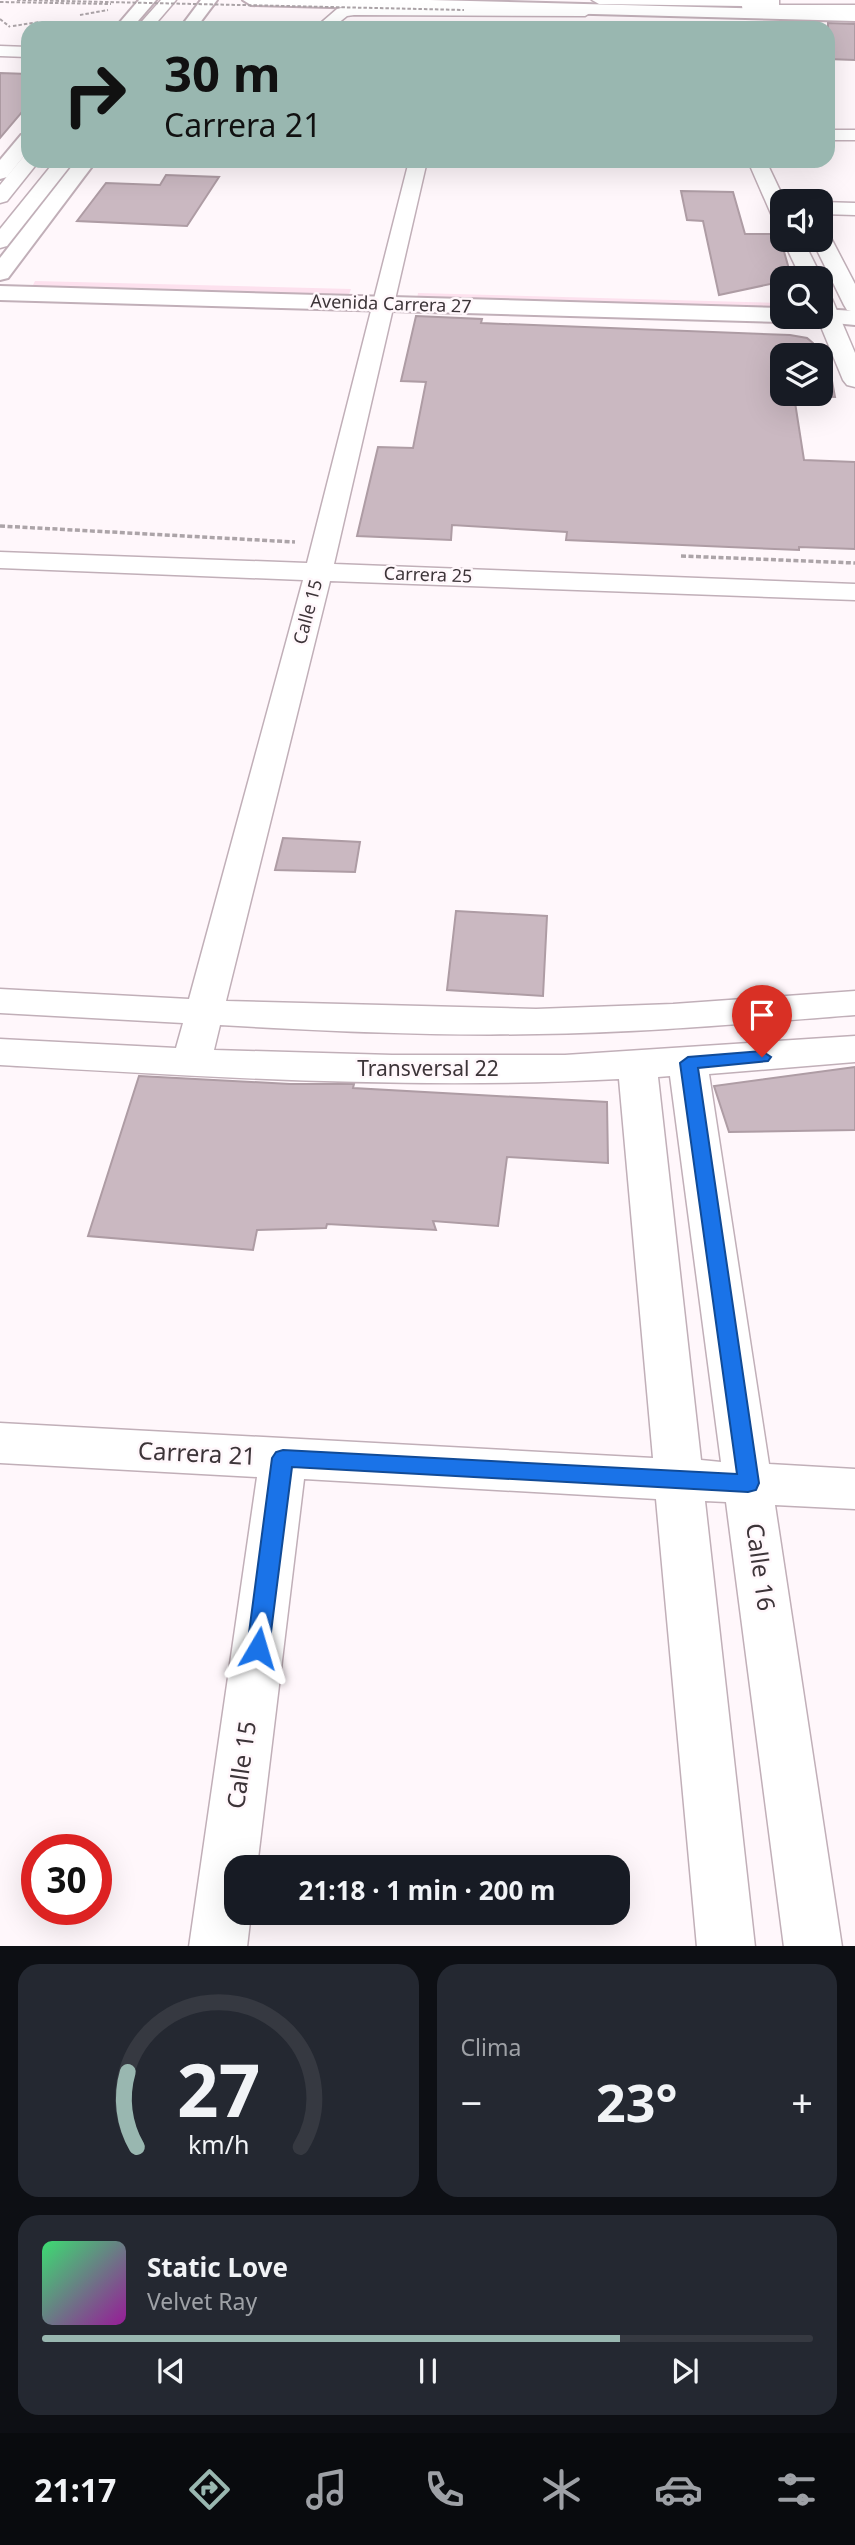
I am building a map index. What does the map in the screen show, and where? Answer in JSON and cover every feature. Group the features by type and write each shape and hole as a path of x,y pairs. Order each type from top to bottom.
{"main road":[{"path":"193,21 209,0"},
{"path":"251,0 459,6 605,5 681,12 790,15 855,13"},
{"path":"129,21 145,2"},
{"path":"0,173 18,152"},
{"path":"0,274 81,168"},
{"name":"Avenida Carrera 27","path":"0,274 770,314"},
{"name":"Avenida Carrera 27","path":"0,293 770,297"},
{"path":"833,306 854,305"}],"street":[{"path":"150,21 169,0"},
{"path":"175,21 191,0"},
{"path":"425,0 459,6 855,13"},
{"path":"840,0 855,2"},
{"path":"331,21 342,12 357,10 499,13 605,5 855,2"},
{"path":"681,12 714,21"},
{"path":"490,21 499,13"},
{"path":"759,21 790,15"},
{"path":"0,51 21,52"},
{"path":"835,135 855,135"},
{"path":"0,197 18,152"},
{"path":"0,242 59,168"},
{"name":"Calle 15","path":"192,1061 323,557 416,168"},
{"path":"760,168 770,190"},
{"path":"833,208 855,209"},
{"path":"828,252 854,305"},
{"path":"832,329 855,380"},
{"name":"Carrera 25","path":"0,560 323,557 855,592"},
{"path":"0,1001 204,1012 505,1021 610,1018 855,1003"},
{"name":"Transversal 22","path":"0,1052 349,1069 523,1069 688,1063 855,1049"},
{"name":"Calle 16","path":"688,1063 813,1946"},
{"path":"637,1066 726,1946"},
{"name":"Carrera 21","path":"0,1443 855,1489"},
{"name":"Calle 15","path":"218,1946 283,1458"}],"path":[{"path":"17,0 459,6"},
{"path":"0,2 145,2"},
{"path":"9,27 21,25"},
{"path":"0,526 323,557"},
{"path":"677,556 855,563"}],"shaded area":[{"path":"35,281 351,289 348,297 31,289"},
{"path":"418,293 770,303 770,310 417,300"}],"building":[{"path":"835,23 855,24 855,60 835,59"},
{"path":"0,73 21,74 21,113 0,138"},
{"path":"166,175 219,177 187,226 77,221 106,183 160,185"},
{"path":"681,191 733,192 745,234 770,234 770,252 784,252 788,266 770,266 770,284 719,295 703,221 687,220"},
{"path":"416,316 482,319 481,323 790,335 807,338 813,343 770,343 770,406 796,406 804,460 855,462 855,549 799,547 799,550 566,540 567,532 452,525 451,540 357,536 378,447 413,448 426,382 401,381"},
{"path":"283,838 360,842 355,872 275,870"},
{"path":"456,911 547,916 543,996 447,990"},
{"path":"855,1067 855,1130 729,1132 714,1086"},
{"path":"139,1076 290,1084 354,1084 353,1088 607,1102 608,1163 507,1157 498,1226 433,1221 436,1230 327,1224 326,1228 257,1230 253,1250 88,1236"}],"route":[{"path":"258,1648 283,1458 748,1483 688,1063 762,1057"}]}
